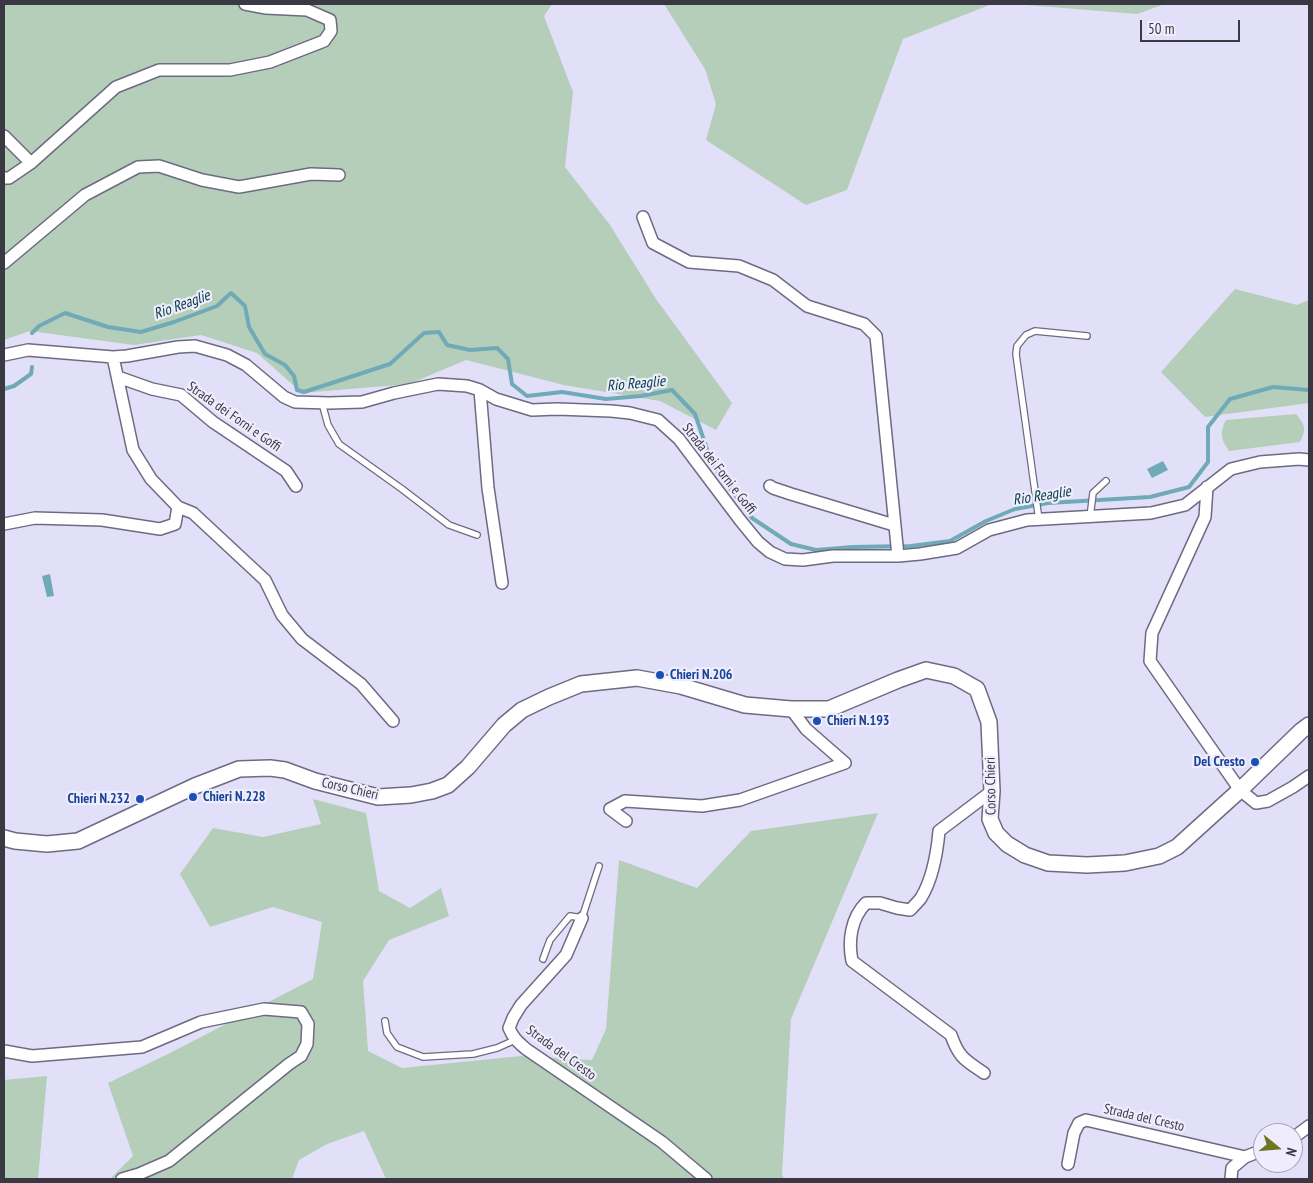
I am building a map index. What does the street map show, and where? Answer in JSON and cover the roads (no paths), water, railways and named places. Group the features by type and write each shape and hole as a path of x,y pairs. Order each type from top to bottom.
{"main road":[{"name":"Corso Chieri","path":"4,838 47,844 78,841 195,786 239,769 270,768 284,770 315,781 378,797 411,795 432,791 448,785 468,767 504,725 522,710 581,684 637,678 681,686 746,705 791,709 829,709 926,670 954,676 977,689 989,722 992,791 990,819 996,833 1007,844 1025,855 1048,863 1087,865 1126,863 1159,856 1177,847 1309,725"}],"street":[{"path":"4,178 9,178 31,164 116,87 158,70 230,70 270,62 324,41 331,31 330,20 307,10 266,8 245,4"},
{"path":"4,136 31,164"},
{"path":"4,263 85,195 138,166 159,166 202,180 239,187 311,174 339,175"},
{"path":"643,217 653,243 689,262 739,266 773,280 807,306 864,324 876,336 898,555"},
{"name":"Strada dei Forni e Goffi","path":"4,355 28,350 113,357 178,346 195,346 227,355 246,365 284,397 295,402 362,402 438,384 467,386 480,390 496,399 532,410 611,411 630,413 658,420 679,439 758,542 770,552 785,559 802,560 833,556 920,554 957,548 989,530 1039,515 1090,512 1151,512 1185,505 1230,469 1260,462 1309,460"},
{"path":"113,357 134,450 151,479 178,507 193,513 265,580 282,615 302,639 361,684 393,721"},
{"name":"Strada dei Forni e Goffi","path":"118,377 152,389 181,396 213,422 286,471 296,486"},
{"path":"480,390 488,488 502,583"},
{"path":"770,486 895,530"},
{"path":"1207,487 1205,517 1152,633 1150,661 1240,790 1256,803 1268,801 1309,776"},
{"path":"4,524 35,518 102,520 160,529 174,524 178,507"},
{"path":"626,821 610,809 625,801 702,806 740,800 845,763 806,729 791,709"},
{"path":"984,1073 964,1060 956,1050 951,1035 852,961 849,946 859,910 866,903 880,903 910,910 921,899 932,875 939,832 992,791"},
{"name":"Strada del Cresto","path":"582,918 566,955 521,1005 509,1028 515,1040 662,1142 706,1179"},
{"path":"4,1051 32,1056 142,1047 202,1022 255,1010 301,1012 308,1024 307,1044 301,1056 169,1161 122,1179"},
{"name":"Strada del Cresto","path":"1068,1164 1074,1134 1079,1123 1086,1120 1245,1157"},
{"path":"1231,1179 1232,1168 1245,1157 1253,1154"}],"lane":[{"path":"1039,515 1016,354 1017,346 1026,335 1035,332 1087,336"},
{"path":"322,403 328,425 339,444 449,525 477,535"},
{"path":"1090,512 1093,493 1106,481"},
{"path":"543,958 550,940 570,916 582,918 599,866"},
{"path":"385,1021 387,1033 398,1047 423,1057 473,1054 497,1048 515,1040"}],"waterway":[{"name":"Rio Reaglie","path":"32,333 39,326 65,313 108,327 141,332 217,306 231,293 245,306 249,327 265,354 285,365 294,376 297,390 304,392 390,364 424,333 439,332 447,345 470,350 497,348 508,359 512,384 527,396 562,392 606,399 641,396 672,390 695,414 712,464 752,518 791,544 816,550 911,546 950,541 986,521 1015,509 1048,503 1150,497 1189,487 1208,462 1208,427 1230,399 1273,387 1309,390"},
{"name":"Rio Reaglie","path":"4,389 14,386 31,374 32,367"}],"place":[{"name":"Chieri N.206","path":"660,675"},
{"name":"Chieri N.193","path":"817,721"},
{"name":"Del Cresto","path":"1255,762"},
{"name":"Chieri N.228","path":"193,797"},
{"name":"Chieri N.232","path":"140,799"}]}
